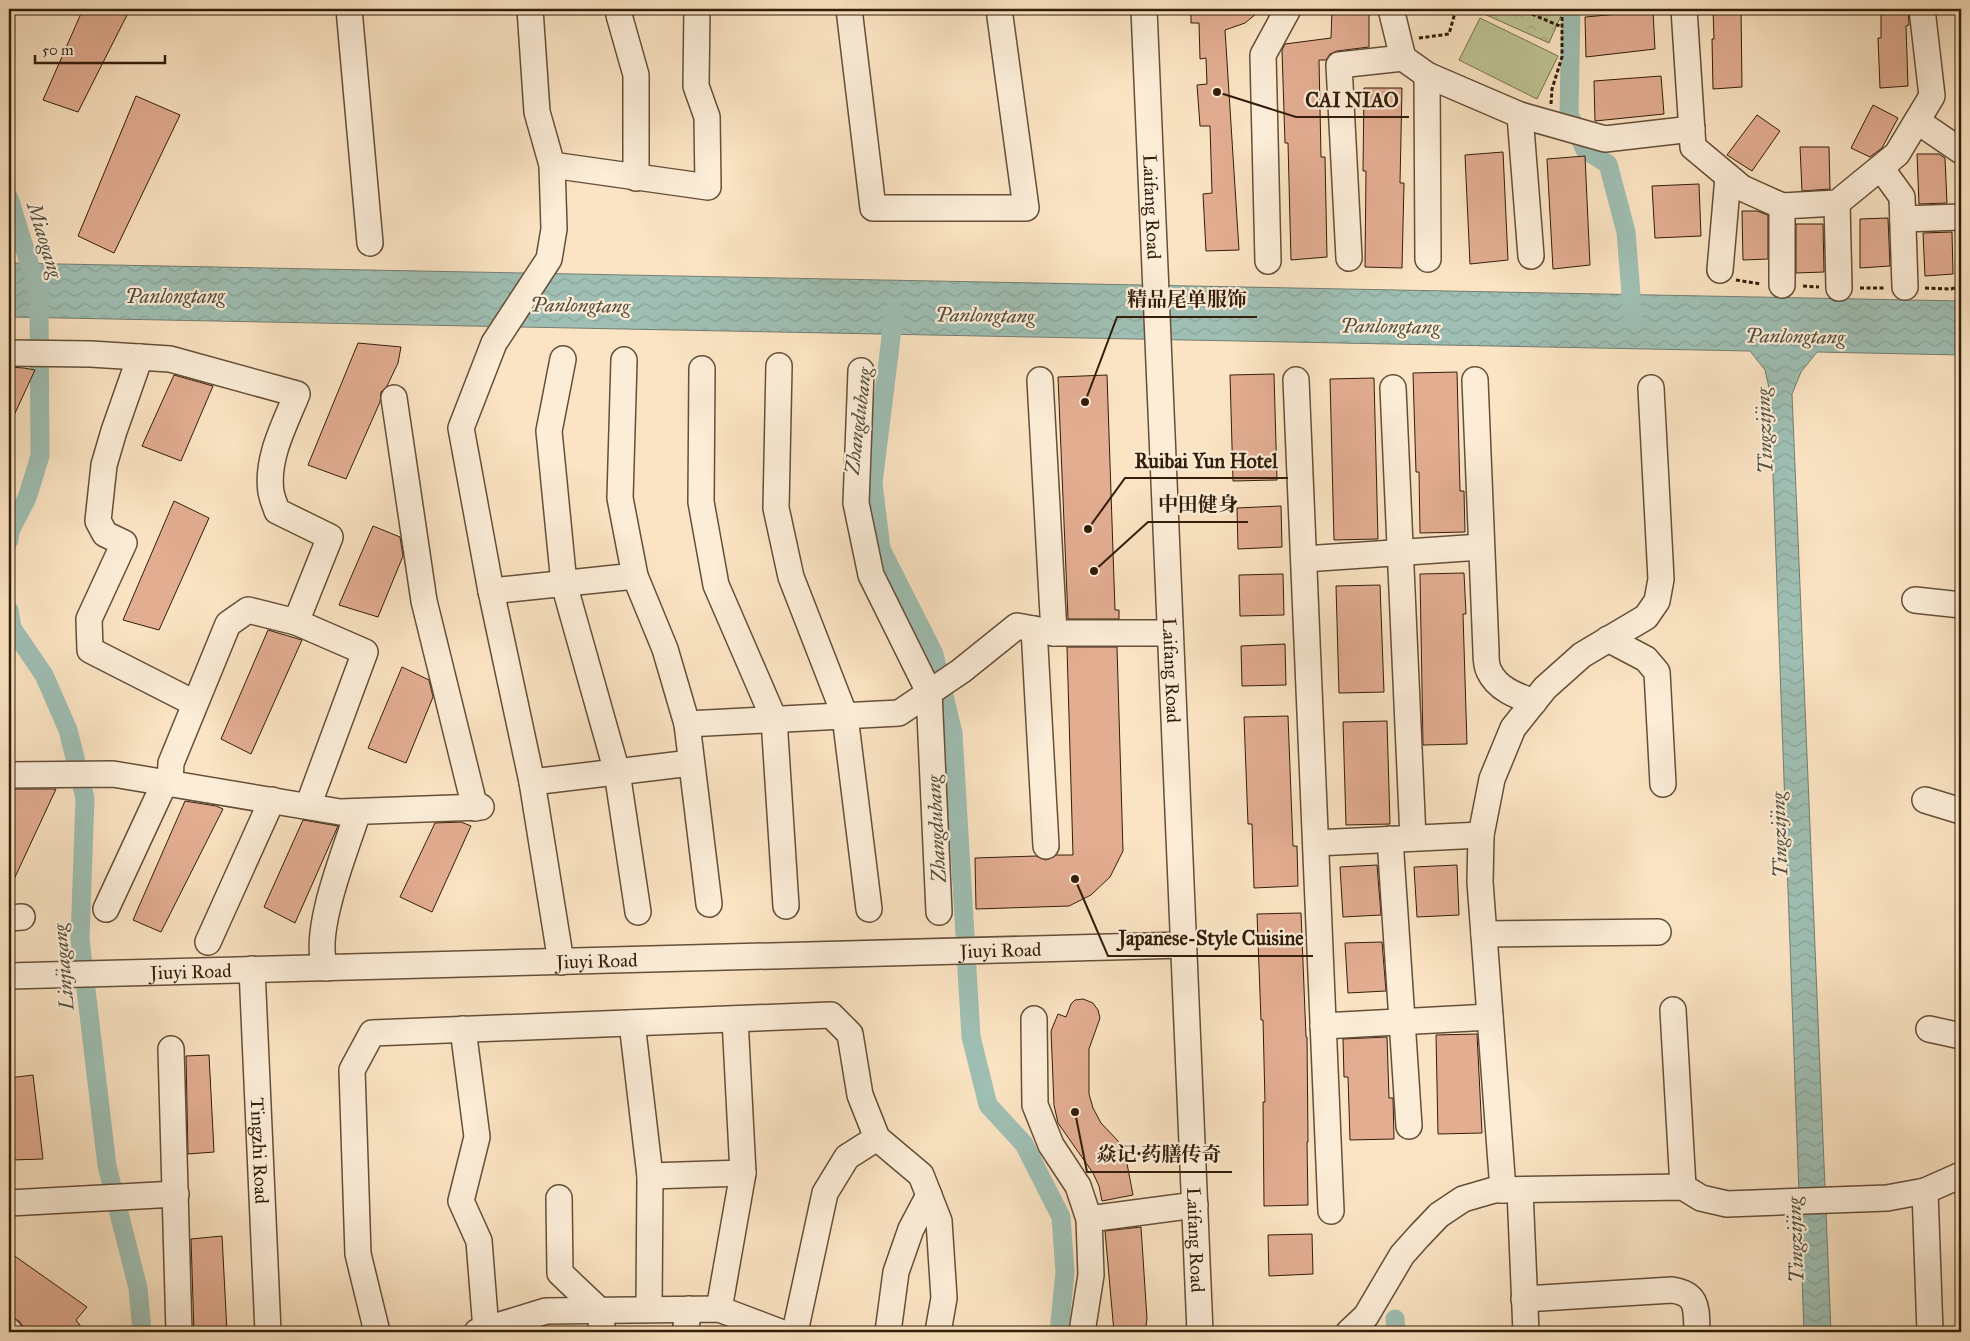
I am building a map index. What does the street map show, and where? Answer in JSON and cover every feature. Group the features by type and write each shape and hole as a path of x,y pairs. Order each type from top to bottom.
{"street":[{"path":"349,9 370,243"},
{"path":"530,9 536,112 552,165 554,230 549,259 494,343 461,428 492,591 532,782 561,962"},
{"path":"620,9 619,15 636,75 636,178"},
{"path":"552,165 636,178 708,186 707,117 696,86 697,9"},
{"path":"849,9 873,208 1026,208 999,9"},
{"name":"Laifang Road","path":"1144,9 1200,1332"},
{"path":"1268,261 1263,55 1288,9"},
{"path":"1392,9 1401,49 1427,75 1520,115 1605,139 1692,129"},
{"path":"1684,9 1693,147 1742,188 1782,206 1838,203 1897,154 1932,96 1922,9"},
{"path":"1348,258 1339,65 1401,49"},
{"path":"1427,75 1428,259"},
{"path":"1520,115 1530,256"},
{"path":"1917,121 1961,151"},
{"path":"1881,168 1902,197 1905,287"},
{"path":"1720,270 1728,177"},
{"path":"1838,203 1839,288"},
{"path":"1782,206 1782,285"},
{"path":"1903,219 1961,217"},
{"path":"14,353 170,359 298,394 279,437 271,463 271,492 277,511 330,537 296,622"},
{"path":"140,358 104,465 98,521 105,534 124,543 89,619 90,650 194,703"},
{"path":"563,360 549,431 564,584 617,772 638,912"},
{"path":"624,360 620,498 635,576 665,649 687,724 709,904"},
{"path":"778,366 776,508 791,577 844,716 870,909"},
{"path":"702,369 701,502 716,586 774,719 786,906"},
{"path":"861,372 856,503 871,575 930,692 939,912"},
{"path":"1040,380 1046,846"},
{"path":"1296,380 1331,1211"},
{"path":"1475,380 1488,670 1500,685 1514,694 1534,702"},
{"path":"1393,388 1400,553 1402,1022 1408,1126"},
{"path":"1526,1332 1524,1299 1490,1017 1480,882 1481,835 1492,779 1513,728 1546,688 1582,655 1646,617 1657,601 1661,579 1651,388"},
{"path":"9,775 106,774 340,812 478,808 424,601 394,398"},
{"path":"1304,560 1481,547"},
{"path":"492,591 635,576"},
{"path":"1915,600 1961,605"},
{"path":"106,909 168,783 171,763 228,624 248,610 296,622 365,652 308,806"},
{"path":"687,724 898,713 961,671 1017,626 1044,631 1170,633"},
{"path":"1608,639 1646,659 1657,672 1659,681 1663,784"},
{"path":"532,782 691,763"},
{"path":"208,942 272,800"},
{"path":"1925,800 1961,811"},
{"path":"326,968 322,935 332,892 358,812"},
{"path":"1316,843 1481,835"},
{"path":"1484,934 1658,932"},
{"name":"Jiuyi Road","path":"9,976 1184,945"},
{"name":"Tingzhi Road","path":"252,970 268,1332"},
{"path":"1673,1010 1682,1187"},
{"path":"377,1332 358,1254 352,1070 372,1033 831,1015 850,1034 860,1095 877,1138 921,1175 939,1221 944,1298 938,1332"},
{"path":"1323,1026 1490,1017"},
{"path":"719,1309 743,1173 736,1019"},
{"path":"1034,1019 1036,1105 1051,1145 1078,1186 1089,1219 1091,1275 1082,1332"},
{"path":"632,1023 650,1176 649,1309"},
{"path":"464,1029 477,1137 461,1201 479,1242 481,1331 518,1326 546,1311 601,1321 649,1309 687,1321 719,1309 780,1332"},
{"path":"1929,1029 1961,1036"},
{"path":"171,1049 179,1332"},
{"path":"795,1332 826,1193 847,1156 877,1138"},
{"path":"650,1176 743,1173"},
{"path":"1349,1332 1366,1316 1402,1255 1439,1215 1463,1199 1494,1190 1682,1187 1701,1198 1727,1204 1763,1203 1887,1198 1925,1191 1961,1175"},
{"path":"1925,1191 1930,1332"},
{"path":"9,1203 176,1194"},
{"path":"888,1332 896,1272 911,1228 929,1195"},
{"path":"559,1198 560,1273 601,1321"},
{"path":"1089,1219 1195,1205"},
{"path":"1524,1299 1672,1290 1683,1292 1692,1298 1696,1308 1697,1332"}],"path":[{"path":"1401,49 1449,34 1456,9"},
{"path":"1520,9 1562,27"},
{"path":"1550,124 1552,89 1562,57 1562,9"}],"green space":[{"path":"1473,9 1564,9 1549,43"},
{"path":"1480,18 1558,56 1537,99 1459,60"}],"water":[{"name":"Panlongtang","path":"9,263 1961,301 1961,355 1817,352 1801,372 1792,394 1831,1332 1804,1332 1770,392 1765,370 1750,351 9,317"}],"building":[{"path":"83,9 130,9 78,112 43,100"},
{"path":"1191,9 1262,9 1245,23 1225,30 1239,250 1206,251 1203,194 1212,193 1210,126 1200,126 1197,85 1207,84 1206,58 1200,59 1199,23 1191,23"},
{"path":"1332,9 1369,9 1369,47 1337,51 1330,54 1326,60 1319,60 1321,157 1325,157 1327,257 1291,260 1288,143 1285,143 1282,50 1285,44 1331,38"},
{"path":"1713,9 1741,9 1742,87 1713,89"},
{"path":"1881,9 1908,9 1909,25 1906,26 1908,86 1880,88 1878,38 1881,38"},
{"path":"1653,11 1655,49 1586,57 1585,17"},
{"path":"1661,76 1664,114 1595,121 1594,81"},
{"path":"1364,88 1402,88 1400,183 1404,183 1402,268 1365,267 1366,171 1363,171"},
{"path":"136,96 180,115 114,253 78,236"},
{"path":"1873,105 1898,118 1882,148 1870,157 1851,148"},
{"path":"1757,115 1780,131 1752,171 1727,155"},
{"path":"1800,147 1829,147 1830,189 1802,191"},
{"path":"1503,152 1508,260 1470,264 1465,155"},
{"path":"1917,154 1939,154 1945,158 1947,203 1919,204"},
{"path":"1585,156 1590,265 1553,269 1547,159"},
{"path":"1699,184 1701,236 1655,238 1652,186"},
{"path":"1742,211 1757,211 1768,215 1768,259 1743,260"},
{"path":"1888,218 1890,266 1860,268 1860,219"},
{"path":"1796,224 1823,224 1824,272 1796,273"},
{"path":"1952,232 1953,274 1925,276 1923,233"},
{"path":"358,343 401,347 398,363 387,386 381,392 380,402 346,479 308,465"},
{"path":"9,367 35,370 9,426"},
{"path":"1457,372 1460,491 1464,491 1465,532 1420,533 1419,472 1416,472 1413,373"},
{"path":"1274,374 1277,480 1233,481 1230,375"},
{"path":"174,375 213,386 181,461 142,446"},
{"path":"1107,375 1115,610 1119,610 1119,619 1068,619 1058,377"},
{"path":"1374,378 1378,539 1334,540 1330,379"},
{"path":"174,501 209,518 159,630 123,620"},
{"path":"1281,506 1282,547 1238,549 1237,508"},
{"path":"373,526 400,537 403,556 378,617 339,605"},
{"path":"1464,573 1466,614 1463,614 1467,744 1423,745 1420,574"},
{"path":"1283,574 1284,615 1240,616 1239,575"},
{"path":"1380,585 1384,692 1339,693 1336,586"},
{"path":"268,630 302,640 251,754 221,739"},
{"path":"1285,644 1286,685 1242,686 1241,646"},
{"path":"1067,647 1117,647 1123,851 1110,877 1091,895 1069,906 976,909 975,858 1036,856 1046,860 1056,855 1073,855"},
{"path":"402,667 429,680 433,697 406,763 368,748"},
{"path":"1288,716 1293,846 1297,846 1298,886 1254,888 1252,824 1248,824 1244,717"},
{"path":"1387,721 1390,824 1346,825 1343,722"},
{"path":"14,789 56,789 9,890 9,803"},
{"path":"185,801 223,809 161,932 133,920"},
{"path":"303,820 338,826 295,923 264,907"},
{"path":"461,822 471,826 432,912 400,897 435,823"},
{"path":"1377,865 1381,915 1343,917 1340,867"},
{"path":"1457,865 1459,915 1417,917 1414,867"},
{"path":"1301,913 1307,1037 1308,1205 1264,1206 1263,1102 1265,1102 1257,914"},
{"path":"1382,942 1386,991 1348,993 1345,943"},
{"path":"1083,999 1093,1003 1098,1010 1100,1018 1089,1049 1089,1094 1093,1108 1101,1123 1118,1141 1125,1153 1133,1195 1102,1201 1099,1186 1093,1173 1058,1123 1054,1105 1051,1031 1058,1014 1066,1017 1071,1004 1075,1000"},
{"path":"1477,1034 1482,1133 1438,1134 1436,1035"},
{"path":"1387,1037 1389,1098 1393,1098 1394,1139 1350,1140 1348,1077 1344,1077 1343,1039"},
{"path":"209,1055 214,1152 188,1154 186,1056"},
{"path":"33,1075 43,1159 11,1160 9,1144 9,1078"},
{"path":"1141,1227 1147,1319 1145,1332 1114,1332 1105,1231"},
{"path":"1312,1234 1313,1274 1269,1276 1268,1235"},
{"path":"222,1236 227,1332 194,1332 191,1239"},
{"path":"9,1252 87,1307 76,1320 85,1332 27,1332 19,1321 9,1316"}],"waterway":[{"path":"1571,9 1569,114 1585,150 1608,164 1626,232 1633,319"},
{"name":"Linjiagang","path":"9,198 39,295 40,456 27,498 10,531 9,540"},
{"name":"Zhangdubang","path":"894,313 873,483 881,549 934,654 953,733 971,1037 988,1105 1024,1144 1061,1217 1065,1272 1059,1332"},
{"name":"Linjiagang","path":"9,610 12,628 44,675 68,730 85,798 80,939 107,1166 138,1288 142,1332"},
{"path":"1395,1319 1396,1332"}],"place":[{"name":"CAI NIAO","path":"1217,92"},
{"name":"精品尾单服饰","path":"1085,402"},
{"name":"Ruibai Yun Hotel","path":"1088,529"},
{"name":"中田健身","path":"1094,571"},
{"name":"Japanese-Style Cuisine","path":"1075,879"},
{"name":"焱记·药膳传奇","path":"1075,1112"}],"water label":[{"name":"Miaogang","path":"45,240"},
{"name":"Tingzijing","path":"1764,431"},
{"name":"Tingzijing","path":"1779,835"},
{"name":"Tingzijing","path":"1795,1240"}]}
